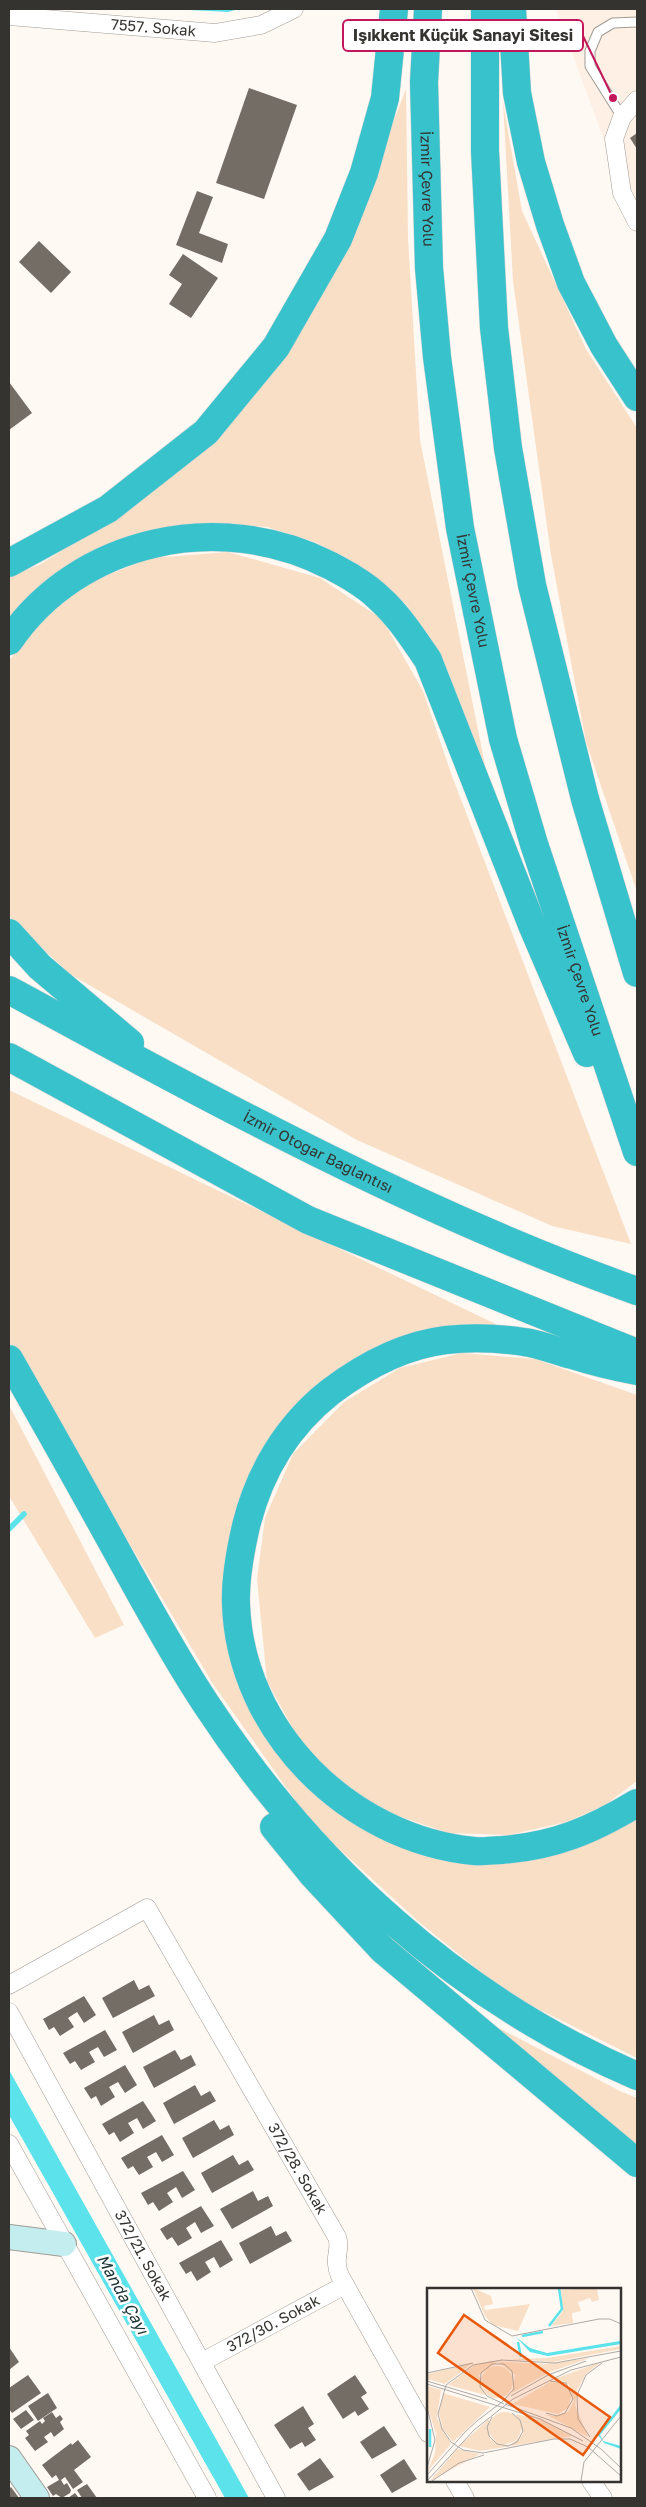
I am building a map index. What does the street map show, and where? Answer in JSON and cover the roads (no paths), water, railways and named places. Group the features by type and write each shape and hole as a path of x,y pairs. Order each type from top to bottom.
{"highway":[{"path":"9,563 108,509 206,432 276,347 338,239 364,173 385,98 394,9"},
{"name":"İzmir Çevre Yolu","path":"428,9 424,82 429,268 437,357 460,528 503,740 534,844 637,1152"},
{"path":"485,9 485,151 494,328 508,448 532,585 541,622 585,799 637,973"},
{"path":"512,9 517,93 531,162 550,225 571,284 604,346 637,397"},
{"path":"9,641 19,627 48,597 80,572 117,553 154,542 200,537 254,539 306,553 343,572 379,597 408,630 428,660 532,925 637,1170"},
{"path":"9,933 40,967 176,1081"},
{"name":"İzmir Otogar Bağlantısı","path":"9,990 176,1081 376,1183 565,1266 637,1291"},
{"path":"9,1057 308,1220 637,1353"},
{"path":"637,1371 601,1364 526,1342 485,1338 444,1340 413,1347 376,1362 343,1382 316,1403 291,1430 274,1455 252,1501 237,1576 236,1606 242,1649 257,1694 277,1732 302,1764 333,1793 363,1815 397,1833 430,1843 476,1851 527,1848 565,1840 602,1824 637,1803"},
{"path":"9,1359 153,1615 206,1704 266,1788 305,1836 371,1903 436,1958 497,2002 558,2037 637,2076"},
{"path":"206,1704 230,1756 268,1820 313,1875 383,1950 637,2163"}],"street":[{"name":"7557. Sokak","path":"9,16 215,33 261,25 294,9"},
{"path":"637,100 622,118 614,139 622,193 637,222"},
{"name":"372/28. Sokak","path":"9,1985 147,1908 337,2237 340,2243 335,2258 336,2266 345,2286 427,2431"},
{"name":"372/21. Sokak","path":"9,2012 276,2498"},
{"path":"9,2144 206,2498"},
{"path":"9,2237 64,2244"},
{"name":"372/30. Sokak","path":"202,2362 345,2286"},
{"path":"9,2458 37,2498"},
{"path":"456,2482 465,2498"},
{"path":"592,2482 604,2498"}],"lane":[{"path":"622,118 590,66 590,51 598,32 613,23 637,22"}],"water":[{"path":"170,9 239,9 228,12"},
{"name":"Manda Çayı","path":"9,2070 249,2498 225,2498 9,2115"}],"waterway":[{"path":"9,1529 24,1514"}],"place":[{"name":"Işıkkent Küçük Sanayi Sitesi","path":"613,98"}]}
